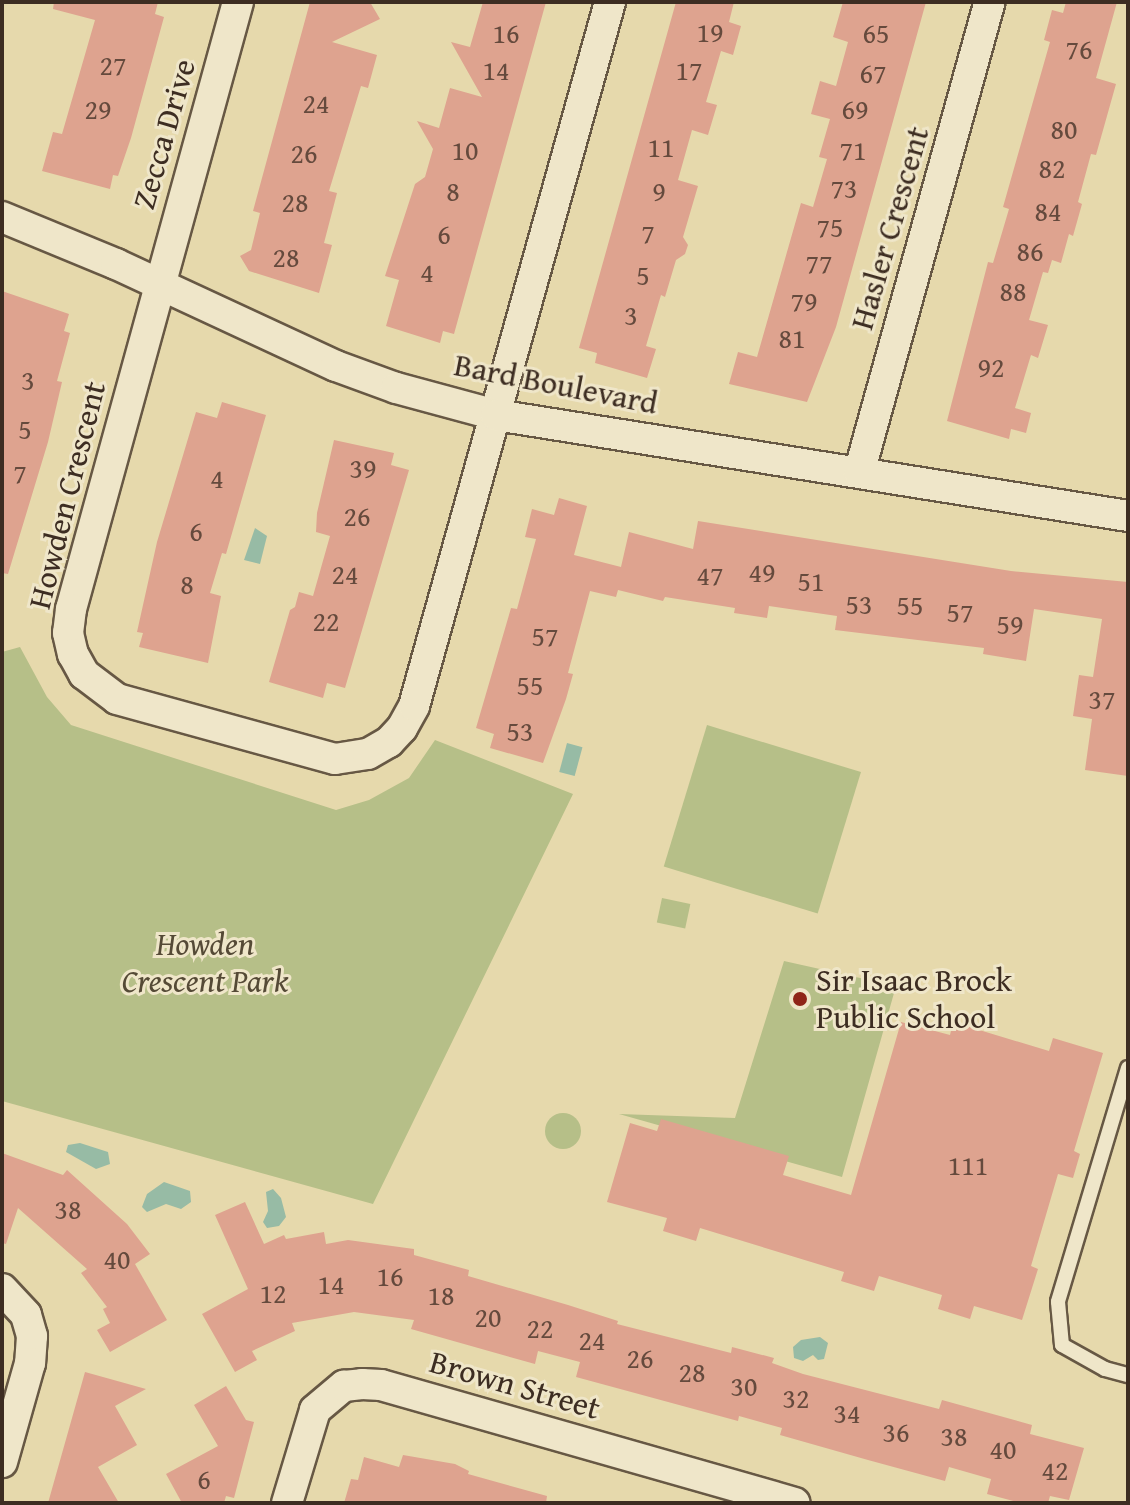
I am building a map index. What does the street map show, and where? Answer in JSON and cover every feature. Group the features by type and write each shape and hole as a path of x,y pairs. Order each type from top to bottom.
{"street":[{"name":"Zecca Drive","path":"159,286 238,2"},
{"path":"496,415 610,2"},
{"name":"Hasler Crescent","path":"859,473 990,2"},
{"name":"Bard Boulevard","path":"2,217 26,224 336,366 496,415 1128,516"},
{"name":"Howden Crescent","path":"159,286 71,609 68,633 73,654 84,674 117,699 335,759 368,754 389,742 402,728 414,706 496,415"},
{"path":"2,1289 26,1315 32,1336 30,1363 2,1462"},
{"name":"Brown Street","path":"287,1503 315,1410 344,1386 362,1384 381,1385 795,1503"}],"lane":[{"path":"1128,1068 1058,1302 1062,1345 1105,1369 1128,1375"}],"green space":[{"name":"Howden Crescent Park","path":"20,647 47,697 71,725 336,810 369,800 409,778 435,740 573,794 373,1204 2,1101 2,652"},
{"path":"707,725 861,772 818,914 664,867"},
{"path":"662,898 690,904 685,928 657,922"},
{"path":"784,961 896,986 842,1177 619,1114 735,1118"},
{"path":"563,1113 576,1118 581,1131 576,1144 563,1149 550,1144 545,1131 550,1118"}],"shaded area":[{"path":"255,528 267,536 260,564 244,560"},
{"path":"567,743 582,747 575,776 559,772"},
{"path":"80,1143 108,1152 110,1164 96,1169 66,1152 68,1145"},
{"path":"164,1182 190,1191 191,1202 181,1209 166,1204 147,1212 142,1207 147,1194"},
{"path":"273,1189 281,1198 286,1217 279,1226 267,1228 263,1222 268,1211 266,1192"},
{"path":"820,1337 828,1343 824,1359 818,1360 813,1355 803,1361 794,1358 793,1347 801,1340"}],"building":[{"path":"54,2 158,2 155,14 164,17 131,138 118,176 113,175 110,189 42,171 53,132 62,134 95,20 53,9"},
{"path":"310,2 370,2 380,19 332,42 377,55 368,88 361,86 329,191 337,193 324,243 332,245 319,293 249,271 240,256 251,250 260,213 253,211"},
{"path":"483,2 546,2 454,334 443,331 440,343 386,326 399,280 385,276 415,184 425,177 433,149 417,121 439,128 450,88 482,97 451,42 470,47"},
{"path":"676,2 734,2 729,22 741,26 733,55 721,51 706,102 717,105 708,135 692,130 678,180 698,186 683,237 688,245 685,254 676,260 665,297 661,295 646,346 656,349 647,378 595,363 597,353 579,348"},
{"path":"843,2 926,2 836,327 807,402 729,384 738,352 757,357 801,203 813,207 827,159 819,157 830,119 811,114 820,81 836,86 848,42 833,37"},
{"path":"1066,2 1117,2 1096,78 1116,84 1096,155 1091,154 1078,202 1082,204 1073,236 1069,234 1061,263 1052,260 1048,273 1043,272 1029,320 1048,325 1038,358 1031,355 1015,408 1031,413 1026,433 1011,429 1009,439 947,421 988,262 993,263 1009,209 1003,207 1050,42 1044,40 1052,10 1063,13"},
{"path":"2,291 69,314 64,331 70,333 57,381 62,382 48,442 8,574 2,573"},
{"path":"222,402 266,415 226,554 222,553 210,593 221,596 208,663 139,647 143,633 137,632 157,542 196,412 217,418"},
{"path":"334,440 394,453 391,465 409,470 345,688 327,683 323,698 269,682 290,610 295,607 299,592 313,596 330,536 316,532 317,513"},
{"path":"559,498 587,506 574,555 621,567 629,532 693,549 698,521 1011,571 1128,582 1128,776 1085,770 1092,719 1073,716 1079,675 1093,677 1102,619 1034,609 1026,661 983,654 984,648 835,630 837,616 769,606 767,618 734,613 735,608 665,597 663,601 618,590 616,597 590,591 568,673 573,674 543,763 490,748 494,734 476,728 511,608 517,609 536,539 525,537 532,509 554,515"},
{"path":"901,1022 950,1035 953,1022 1049,1051 1053,1038 1103,1053 1074,1151 1080,1154 1073,1178 1058,1174 1031,1266 1038,1269 1022,1320 974,1306 970,1319 938,1309 942,1295 879,1276 874,1291 841,1281 844,1272 700,1228 696,1241 663,1231 667,1218 607,1202 630,1123 657,1131 661,1119 789,1156 783,1175 851,1195"},
{"path":"2,1153 63,1175 67,1170 127,1224 150,1254 135,1264 167,1320 110,1352 97,1330 110,1323 103,1309 107,1307 81,1273 87,1269 18,1208 6,1244 2,1243"},
{"path":"245,1202 264,1244 284,1235 286,1239 324,1232 326,1244 348,1240 414,1249 414,1255 469,1270 468,1276 618,1321 617,1324 731,1353 732,1347 774,1358 772,1363 803,1374 939,1409 942,1400 1032,1425 1030,1434 1084,1448 1069,1500 1050,1496 1048,1503 1021,1503 987,1494 991,1479 949,1467 945,1481 868,1460 780,1435 782,1428 739,1416 738,1421 576,1377 580,1362 538,1351 535,1364 411,1329 414,1320 354,1312 292,1323 295,1331 252,1351 257,1360 235,1372 202,1314 248,1289 215,1215"},
{"path":"85,1372 146,1389 115,1406 137,1445 98,1467 119,1503 48,1503"},
{"path":"226,1386 246,1420 254,1422 234,1498 226,1496 224,1503 182,1503 166,1474 218,1446 194,1405"},
{"path":"403,1455 455,1464 469,1471 468,1474 547,1496 546,1503 344,1503 351,1479 358,1480 364,1457 399,1467"}],"place":[{"name":"Sir Isaac Brock Public School","path":"800,999"}]}
